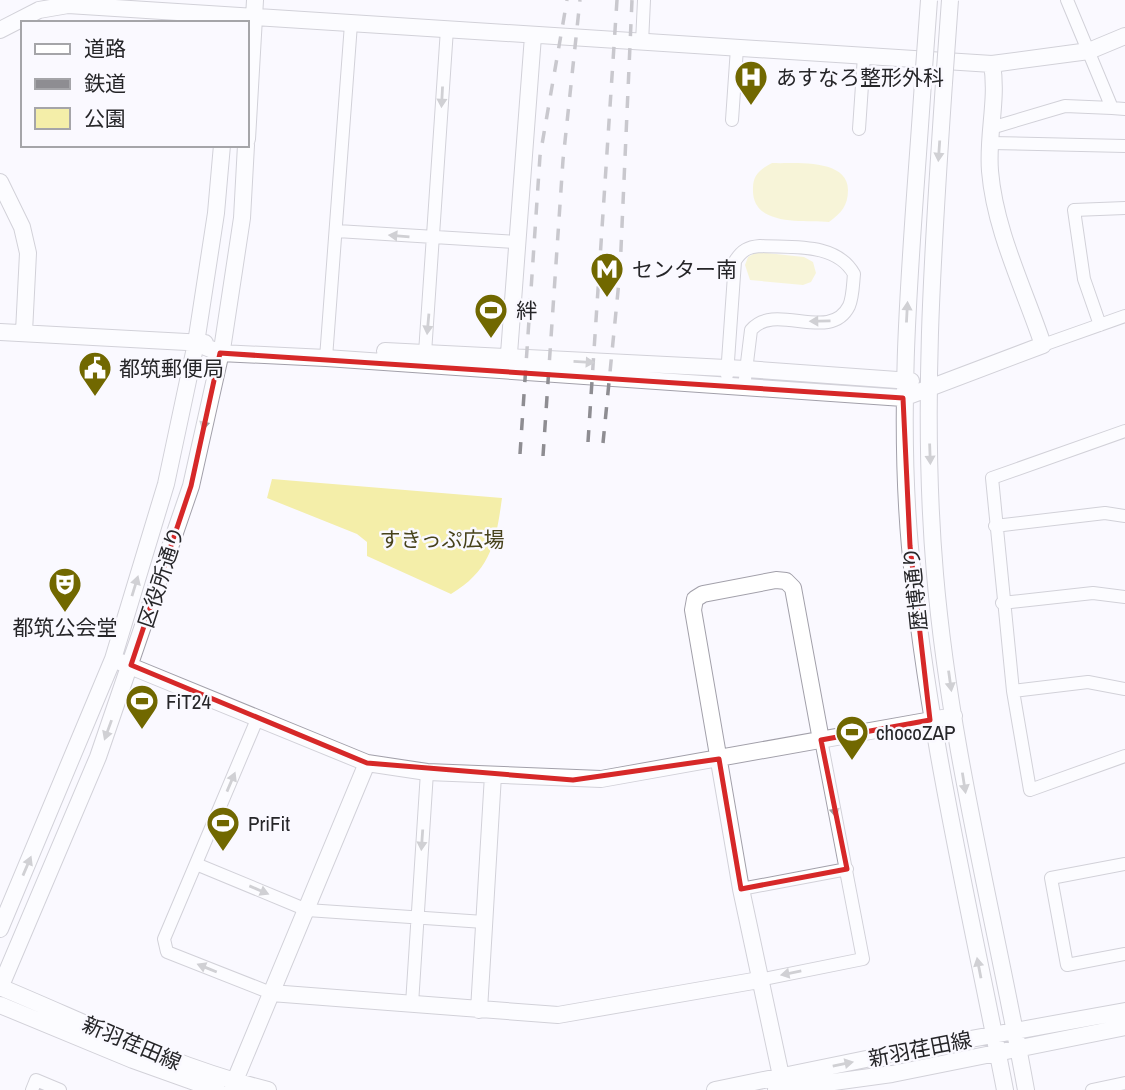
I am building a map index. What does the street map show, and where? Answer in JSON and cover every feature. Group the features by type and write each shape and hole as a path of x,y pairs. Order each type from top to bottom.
{"street":[{"path":"248,122 255,0"},
{"path":"642,43 644,0"},
{"name":"歴博通り","path":"929,0 903,380 910,546 930,720 1005,1090"},
{"name":"歴博通り","path":"950,0 930,386 935,578 969,811 1026,1090"},
{"path":"991,136 1065,106 1118,108 1067,0"},
{"path":"0,30 39,10 68,5 232,13 254,18 992,64 1089,51 1125,36"},
{"path":"327,353 351,24"},
{"path":"425,353 447,29"},
{"path":"508,364 533,36"},
{"path":"733,117 737,48"},
{"path":"859,130 864,56"},
{"path":"992,64 996,86 991,136 993,192 1000,222 1043,345"},
{"path":"991,136 1125,146"},
{"name":"区役所通り","path":"0,929 113,659 166,484 196,342 216,213 222,147"},
{"name":"区役所通り","path":"0,987 98,757 191,486 221,348 242,218 246,147"},
{"path":"0,181 22,227 28,253 24,332"},
{"path":"1100,325 1084,279 1074,210 1125,208"},
{"path":"337,231 516,242"},
{"path":"726,378 735,261 739,254 750,247 760,246 826,251 844,260 854,274 850,304 841,318 827,323 766,319 756,323 751,330 744,387"},
{"path":"0,332 196,342 221,348 726,378 744,387 903,398 1125,316"},
{"path":"327,353 425,353 508,364"},
{"path":"726,378 746,369 903,380 930,386"},
{"path":"1125,431 992,478 1002,603 1013,691 1030,790 1125,756"},
{"path":"995,526 1105,513 1125,516"},
{"path":"258,717 164,939 167,952 271,993 480,1010 571,1014 759,980 863,959 793,588 786,581 776,579 703,594 695,599 694,610 741,889 759,980 781,1086"},
{"path":"1002,603 1093,593 1125,597"},
{"path":"113,659 367,763 427,772 601,779 954,716"},
{"path":"1013,691 1088,682 1125,689"},
{"path":"233,1086 367,763"},
{"path":"412,1004 427,772"},
{"path":"480,1010 493,775"},
{"path":"197,864 307,909 484,922"},
{"path":"1125,864 1051,878 1067,965 1125,954"},
{"path":"741,889 846,869"},
{"name":"新羽荏田線","path":"0,987 148,1053 233,1086 268,1090"},
{"name":"新羽荏田線","path":"0,1005 133,1060 217,1090"},
{"name":"新羽荏田線","path":"781,1086 993,1035 1125,1012"},
{"name":"新羽荏田線","path":"715,1090 892,1074 1125,1027"},
{"path":"32,1090 36,1080 60,1090"},
{"path":"1092,1090 1125,1083"}],"highlighted area":[{"path":"220,353 903,398 910,546 930,720 821,740 847,869 741,889 719,759 573,780 367,763 131,665 191,486"}],"green space":[{"path":"772,163 818,165 839,172 846,180 848,190 843,209 829,222 793,221 769,215 760,209 755,201 753,188 758,172"},
{"path":"757,252 804,257 813,262 816,273 811,282 803,285 750,280 745,265 748,257"},
{"name":"すきっぷ広場","path":"272,479 502,498 489,554 475,575 451,594 367,556 367,542 357,534 267,498"}],"railway":[{"path":"520,454 540,156 567,0"},
{"path":"543,456 563,160 580,0"},
{"path":"588,442 617,0"},
{"path":"603,443 620,271 632,0"}],"place":[{"name":"あすなろ整形外科","path":"751,107"},
{"name":"センター南","path":"607,299"},
{"name":"絆","path":"491,340"},
{"name":"都筑郵便局","path":"95,398"},
{"name":"都筑公会堂","path":"65,614"},
{"name":"FiT24","path":"142,731"},
{"name":"chocoZAP","path":"852,762"},
{"name":"PriFit","path":"223,853"}]}
